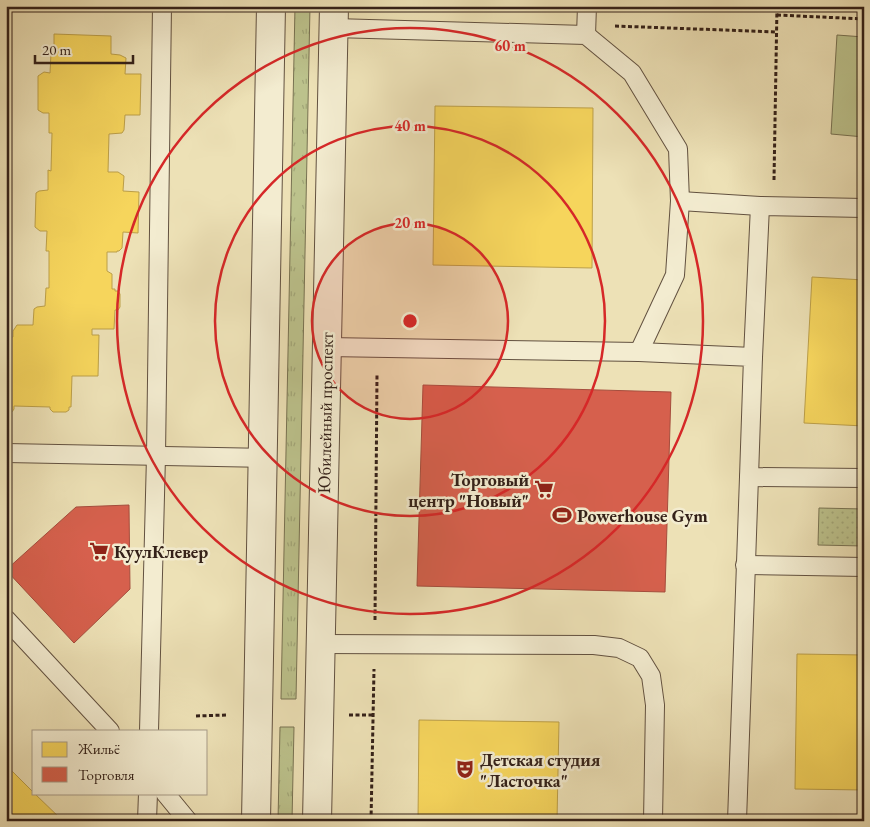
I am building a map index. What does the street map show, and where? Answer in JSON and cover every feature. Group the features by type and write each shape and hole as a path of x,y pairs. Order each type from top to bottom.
{"street":[{"path":"256,821 271,6"},
{"name":"Юбилейный проспект","path":"316,821 334,17"}],"lane":[{"path":"150,730 162,6"},
{"path":"587,6 587,30"},
{"path":"334,17 587,30 632,73 678,150 680,201 675,275 639,352"},
{"path":"680,201 767,206 864,208"},
{"path":"737,821 752,357 767,206"},
{"path":"327,347 639,352 752,357"},
{"path":"6,453 262,458"},
{"path":"749,477 864,478"},
{"path":"745,565 864,568"},
{"path":"6,619 109,730"},
{"path":"320,644 594,645 619,648 640,658 651,676 655,705 653,821"},
{"path":"147,821 148,794"},
{"path":"166,794 188,821"}],"path":[{"path":"767,206 778,6"},
{"path":"777,14 864,19"},
{"path":"587,30 777,32"},
{"path":"371,821 377,348"}],"green space":[{"path":"295,6 310,6 296,699 281,699"},
{"path":"837,35 864,37 864,137 831,134"},
{"path":"819,508 864,509 864,546 818,545"},
{"path":"280,727 294,727 292,821 278,821"}],"building: Жильё":[{"path":"54,34 111,36 111,54 126,58 125,74 141,74 140,115 125,115 122,133 109,134 108,172 118,172 124,176 123,191 139,192 138,233 123,232 122,248 117,252 107,252 107,271 112,274 112,289 115,289 120,294 120,307 118,310 115,310 114,329 92,329 92,335 99,335 98,376 72,376 71,407 66,412 53,412 50,407 14,406 12,412 6,412 6,337 13,337 13,331 17,325 33,325 34,309 45,306 46,288 49,288 49,251 46,251 47,231 40,231 35,227 36,193 48,190 48,170 51,171 52,133 49,133 49,113 43,113 38,110 38,76 44,72 50,73 51,53 54,53"},
{"path":"435,106 593,108 592,268 433,265"},
{"path":"812,277 864,280 864,426 804,423"},
{"path":"797,654 864,655 864,790 795,789"},
{"path":"419,720 559,722 557,821 418,821"},
{"path":"6,765 32,791 32,794 35,794 63,821 6,821"}],"building: Торговля":[{"name":"Торговый центр \"Новый\"","path":"423,385 671,392 665,592 417,586"},
{"path":"129,505 130,589 74,643 6,570 76,507"}],"place":[{"name":"Торговый центр \"Новый\"","path":"544,489"},
{"name":"Powerhouse Gym","path":"562,515"},
{"name":"КуулКлевер","path":"99,551"},
{"name":"Детская студия \"Ласточка\"","path":"465,769"}]}
